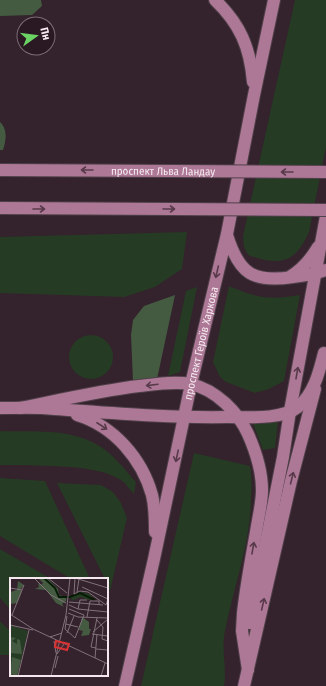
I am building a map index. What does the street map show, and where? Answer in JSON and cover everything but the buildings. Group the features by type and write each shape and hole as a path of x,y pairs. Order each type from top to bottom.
{"main road":[{"path":"215,0 234,22 245,41 250,55 254,95"},
{"name":"проспект Героїв Харкова","path":"125,686 186,414 191,384 226,234 274,0"},
{"name":"проспект Льва Ландау","path":"0,170 326,172"},
{"path":"0,208 326,210"},
{"path":"248,670 252,607 284,458 293,395 321,272 322,239 326,216"},
{"path":"226,234 233,252 242,267 257,277 268,280 321,272"},
{"path":"287,278 304,267 310,260 322,239"},
{"path":"244,686 291,481 325,350"},
{"path":"0,408 53,408 135,415 236,414 267,416 290,411 298,407 317,381"},
{"path":"20,408 111,390 178,383 199,386 215,395 236,414 247,430 262,475 260,508 243,613 242,630 248,670"},
{"path":"236,414 277,407 287,402 293,395"},
{"path":"53,408 79,415 99,424 118,440 135,459 148,485 154,503 156,524 154,559"}],"green space":[{"path":"0,0 41,0 42,6 32,15 0,16"},
{"path":"295,0 326,0 326,147 309,232 304,243 298,251 285,260 269,261 248,255 244,247 243,236"},
{"path":"0,122 3,125 5,132 3,150 0,150"},
{"path":"187,232 182,269 155,287 124,297 0,293 0,237"},
{"path":"229,286 263,297 271,298 300,295 284,381 269,389 255,393 226,382 220,377 213,362"},
{"path":"197,287 180,372 168,376 186,291"},
{"path":"175,295 157,379 133,381 131,335 133,320 144,306"},
{"path":"95,335 100,336 107,341 112,348 112,366 107,373 100,378 87,379 82,378 75,373 70,366 69,353 70,348 75,341 82,336"},
{"path":"278,422 275,448 263,450 253,423"},
{"path":"0,431 37,431 61,433 73,435 96,444 113,456 136,482 134,494 121,480 94,470 62,466 0,465"},
{"path":"194,453 250,466 251,470 252,490 250,517 244,552 224,637 224,686 141,686"},
{"path":"0,478 45,481 90,578 69,578 0,536"},
{"path":"57,483 101,485 113,492 121,503 127,518 110,591 108,586 108,578 104,578"},
{"path":"0,549 49,578 10,578 10,609 0,598"},
{"path":"0,621 10,631 10,655 0,655"}]}
